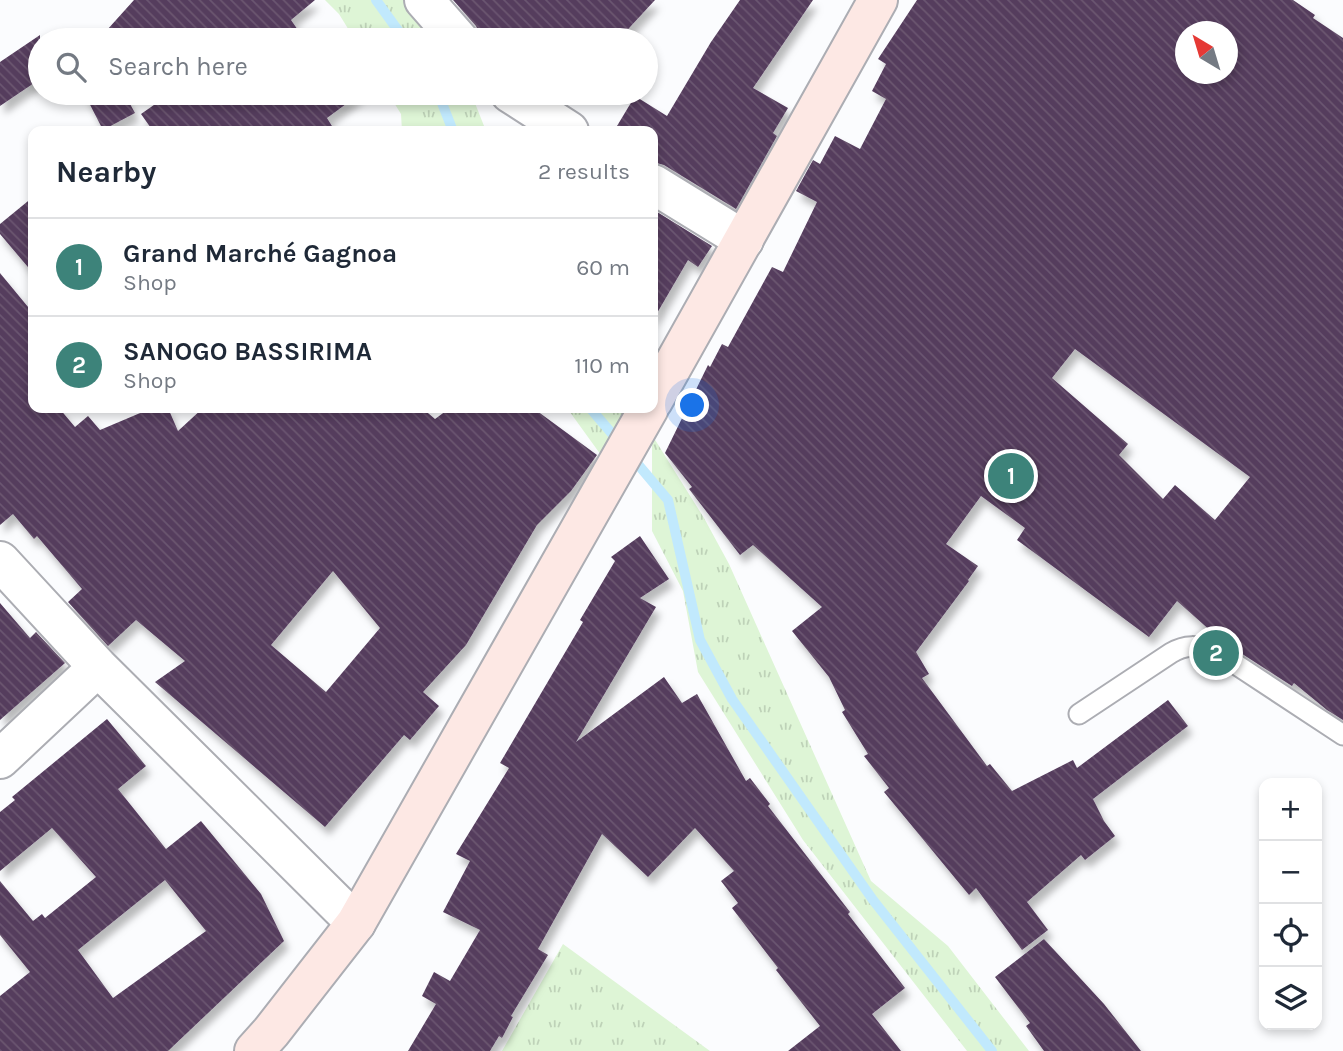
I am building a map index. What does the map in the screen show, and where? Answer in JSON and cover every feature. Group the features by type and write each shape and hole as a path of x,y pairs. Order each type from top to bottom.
{"street":[{"path":"425,0 449,28"},
{"path":"658,393 878,0"},
{"path":"529,105 561,126"},
{"path":"658,187 744,240"},
{"path":"254,1051 356,923 647,413"},
{"path":"0,561 98,667 356,923"},
{"path":"0,759 98,667"}],"lane":[{"path":"1079,714 1171,653 1191,645 1214,650 1343,735"}],"green space":[{"path":"325,0 413,0 434,28 348,28"},
{"path":"395,105 476,105 484,126 402,126 401,114"},
{"path":"571,413 622,413 606,462"},
{"path":"652,435 704,518 729,564 871,881 948,946 1029,1051 967,1051 803,840 698,672 683,591 652,531"},
{"path":"563,944 710,1051 502,1051"}],"building":[{"path":"134,0 315,0 291,20 297,28 109,28"},
{"path":"453,0 655,0 629,28 476,26"},
{"path":"740,0 813,0 753,88 788,108 773,133 777,136 736,209 658,163 658,126 617,126 630,105 649,105 667,116 711,42"},
{"path":"917,0 1293,0 1315,15 1313,18 1343,38 1343,720 1294,683 1292,686 1222,641 1177,601 1149,637 1017,540 1025,528 981,496 946,544 978,566 916,652 929,674 922,678 987,766 990,764 1012,791 1073,760 1077,768 1168,700 1188,726 1093,799 1115,836 1085,860 1081,855 1027,902 1048,930 1022,950 976,888 969,895 884,792 889,788 864,756 868,754 842,712 845,710 829,677 792,631 822,607 753,545 740,555 665,453 708,365 710,367 722,344 728,347 772,267 783,272 817,202 796,191 813,160 820,164 835,136 860,149 886,99 872,91 886,64 878,59","holes":["1075,349 1250,477 1215,520 1175,485 1163,499 1119,455 1128,444 1052,378"]},
{"path":"28,43 28,87 0,106 0,62"},
{"path":"90,105 131,105 135,113 111,126 101,126"},
{"path":"154,105 345,105 327,118 332,126 149,126 141,114"},
{"path":"28,201 28,267 0,234 0,224"},
{"path":"658,212 712,246 698,267 688,260 658,311"},
{"path":"0,273 28,307 28,413 63,413 75,427 88,416 100,430 140,413 170,413 178,431 198,413 428,413 435,419 443,413 540,413 597,455 571,491 537,525 466,645 423,692 439,706 410,740 404,735 325,827 155,682 185,661 136,620 108,646 68,602 82,589 37,536 34,539 13,514 0,525","holes":["333,571 380,628 326,692 271,645"]},
{"path":"640,536 669,579 640,598 656,607 576,742 664,677 682,703 697,694 746,781 750,778 770,804 768,806 905,988 872,1014 901,1051 788,1051 820,1026 732,908 738,903 721,881 734,871 695,828 648,877 602,834 538,949 548,955 511,1016 513,1017 502,1038 499,1036 490,1051 408,1051 436,1004 422,996 434,972 450,981 480,930 443,912 470,861 456,854 509,768 500,763 583,622 580,620 615,561 611,557"},
{"path":"0,603 30,638 36,632 65,663 0,720"},
{"path":"107,719 146,766 118,789 166,849 201,821 261,894 284,941 168,1051 0,1051 0,996 30,972 0,935 0,881 33,921 42,914 45,918 96,877 52,828 0,871 0,812 15,800 12,797","holes":["165,880 206,931 113,998 78,950"]},
{"path":"1044,939 1104,1004 1141,1051 1044,1051 1026,1026 1030,1023 995,977"}],"waterway":[{"path":"376,0 396,28"},
{"path":"443,105 451,126"},
{"path":"594,413 620,443"},
{"path":"630,455 668,500 700,640 732,699 873,900 992,1051"}],"place":[{"name":"Grand Marché Gagnoa","path":"1011,476"},
{"name":"SANOGO BASSIRIMA","path":"1216,653"}]}
